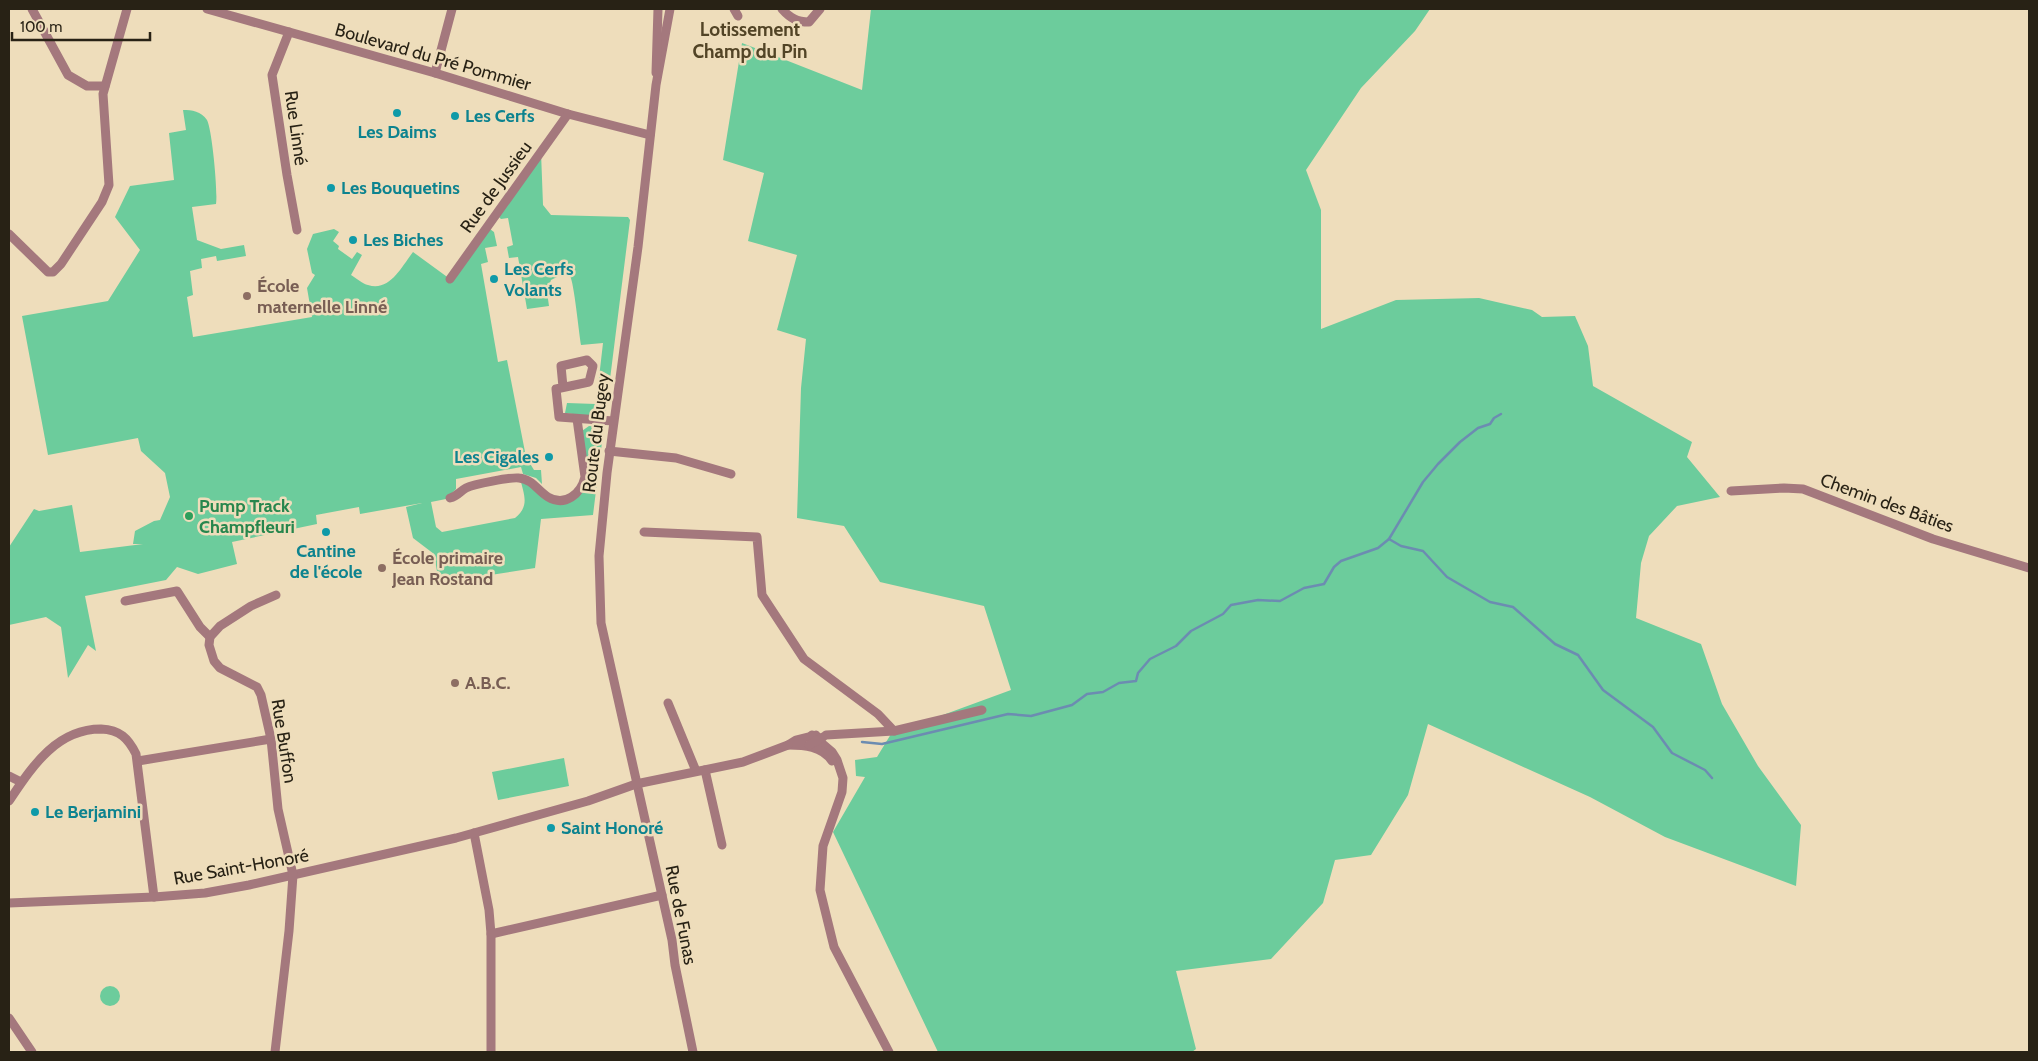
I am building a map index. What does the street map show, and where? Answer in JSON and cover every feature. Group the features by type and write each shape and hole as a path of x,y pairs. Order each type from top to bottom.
{"street":[{"path":"32,9 68,75 86,86 105,86"},
{"path":"9,234 48,272 53,272 61,264 102,202 109,185 103,94 127,9"},
{"name":"Boulevard du Pré Pommier","path":"206,9 435,73 568,114 650,135"},
{"path":"435,73 452,9"},
{"name":"Route du Bugey","path":"656,86 655,51 658,9"},
{"name":"Route du Bugey","path":"636,784 601,623 599,594 600,540 609,451 638,247 656,86 670,9"},
{"path":"782,9 799,22 809,22 820,9"},
{"name":"Rue Linné","path":"289,32 272,75 287,175 298,230"},
{"name":"Rue de Jussieu","path":"450,279 568,114"},
{"path":"563,387 556,389 559,417 613,422"},
{"path":"450,498 458,496 466,488 520,478 532,482 552,499 569,499 576,495 585,477 577,419"},
{"path":"609,451 676,458 731,474"},
{"name":"Chemin des Bâties","path":"1731,491 1784,488 1803,489 1933,539 2029,568"},
{"path":"644,532 757,537 762,596 804,659 878,714 894,731"},
{"path":"125,601 177,592 200,627 210,637 220,626 251,606 276,594"},
{"name":"Rue Buffon","path":"210,637 210,650 214,661 220,668 257,687 261,695 271,739 278,809 293,875 290,931 275,1052"},
{"path":"668,703 700,771 722,845"},
{"path":"636,784 743,762 788,744 820,737 894,731 982,710"},
{"path":"9,801 36,762 51,747 71,734 90,729 121,733 130,740 138,761 154,897"},
{"path":"809,745 820,737"},
{"path":"820,737 837,760 843,778 842,792 823,846 820,890 834,947 889,1052"},
{"path":"138,761 271,739"},
{"path":"788,744 809,745 831,758 843,778"},
{"path":"9,776 21,782"},
{"name":"Rue Saint-Honoré","path":"9,903 206,893 474,833 588,801 636,784"},
{"name":"Rue de Funas","path":"636,784 662,895 693,1052"},
{"path":"474,833 489,910 491,934 491,1052"},
{"path":"491,934 662,895"},
{"path":"9,1018 32,1052"}],"green space":[{"path":"871,9 1430,9 1415,31 1361,88 1306,170 1321,210 1321,329 1396,300 1479,298 1532,310 1542,317 1575,316 1588,346 1593,386 1692,442 1687,457 1720,497 1677,506 1649,536 1641,563 1636,618 1701,644 1722,704 1758,766 1801,825 1796,886 1665,837 1590,797 1428,724 1408,795 1371,855 1335,860 1323,903 1271,959 1176,971 1196,1049 1192,1052 938,1052 833,832 865,777 856,776 855,760 877,757 891,734 1011,690 984,606 880,582 844,526 797,518 801,388 806,339 777,330 797,255 748,241 764,173 723,160 742,43 862,90"},
{"path":"183,110 199,113 207,120 214,161 216,204 192,207 197,240 221,249 244,245 246,256 217,261 216,256 201,259 202,268 190,271 193,295 187,297 193,337 312,317 307,288 315,275 312,273 307,249 313,234 334,229 339,232 333,241 339,246 338,249 352,259 357,252 362,255 351,275 366,284 376,286 383,285 395,276 413,252 450,279 487,227 494,232 497,246 485,248 488,262 481,264 498,362 507,360 526,457 534,470 541,470 542,484 536,478 523,474 521,467 456,479 456,489 446,499 431,502 436,527 442,532 515,518 523,509 525,500 520,478 560,500 582,486 579,433 589,426 599,427 603,434 593,515 541,519 535,568 439,583 434,554 413,538 406,507 422,503 360,514 359,507 316,515 317,524 232,542 237,564 198,574 177,567 166,580 85,596 96,651 88,645 68,678 61,627 46,617 9,625 9,547 34,509 39,511 72,505 80,552 143,544 133,544 135,531 154,521 160,520 170,497 165,473 141,451 138,438 48,455 22,316 108,301 140,250 115,217 130,186 174,180 169,133 186,130"},
{"path":"541,152 543,205 551,215 628,217 630,220 606,411 596,417 565,413 567,403 596,404 603,343 581,345 572,280 570,276 559,276 551,280 547,292 549,306 527,309 518,257 509,258 507,247 513,245 508,218 501,219 496,214"},
{"path":"564,758 569,786 498,800 492,772"},
{"path":"110,986 117,989 120,996 117,1003 110,1006 103,1003 100,996 103,989"}],"waterway":[{"path":"862,742 882,744 1008,714 1031,716 1072,705 1087,694 1103,692 1119,683 1136,681 1138,673 1150,659 1176,646 1191,631 1223,614 1231,605 1258,600 1280,601 1304,588 1324,584 1334,567 1341,561 1378,548 1389,539 1423,482 1438,464 1460,442 1478,428 1490,424 1494,418 1501,414"},
{"path":"1389,539 1401,546 1423,551 1447,577 1490,602 1513,607 1555,644 1578,655 1603,690 1653,727 1672,753 1705,770 1712,778"}],"place":[{"name":"Les Daims","path":"397,113"},
{"name":"Les Cerfs","path":"455,116"},
{"name":"Les Bouquetins","path":"331,188"},
{"name":"Les Biches","path":"353,240"},
{"name":"Les Cerfs Volants","path":"494,279"},
{"name":"École maternelle Linné","path":"247,296"},
{"name":"Les Cigales","path":"549,457"},
{"name":"Pump Track Champfleuri","path":"189,516"},
{"name":"Cantine de l'école","path":"326,532"},
{"name":"École primaire Jean Rostand","path":"382,568"},
{"name":"A.B.C.","path":"455,683"},
{"name":"Le Berjamini","path":"35,812"},
{"name":"Saint Honoré","path":"551,828"}],"district":[{"name":"Lotissement Champ du Pin","path":"750,40"}]}
